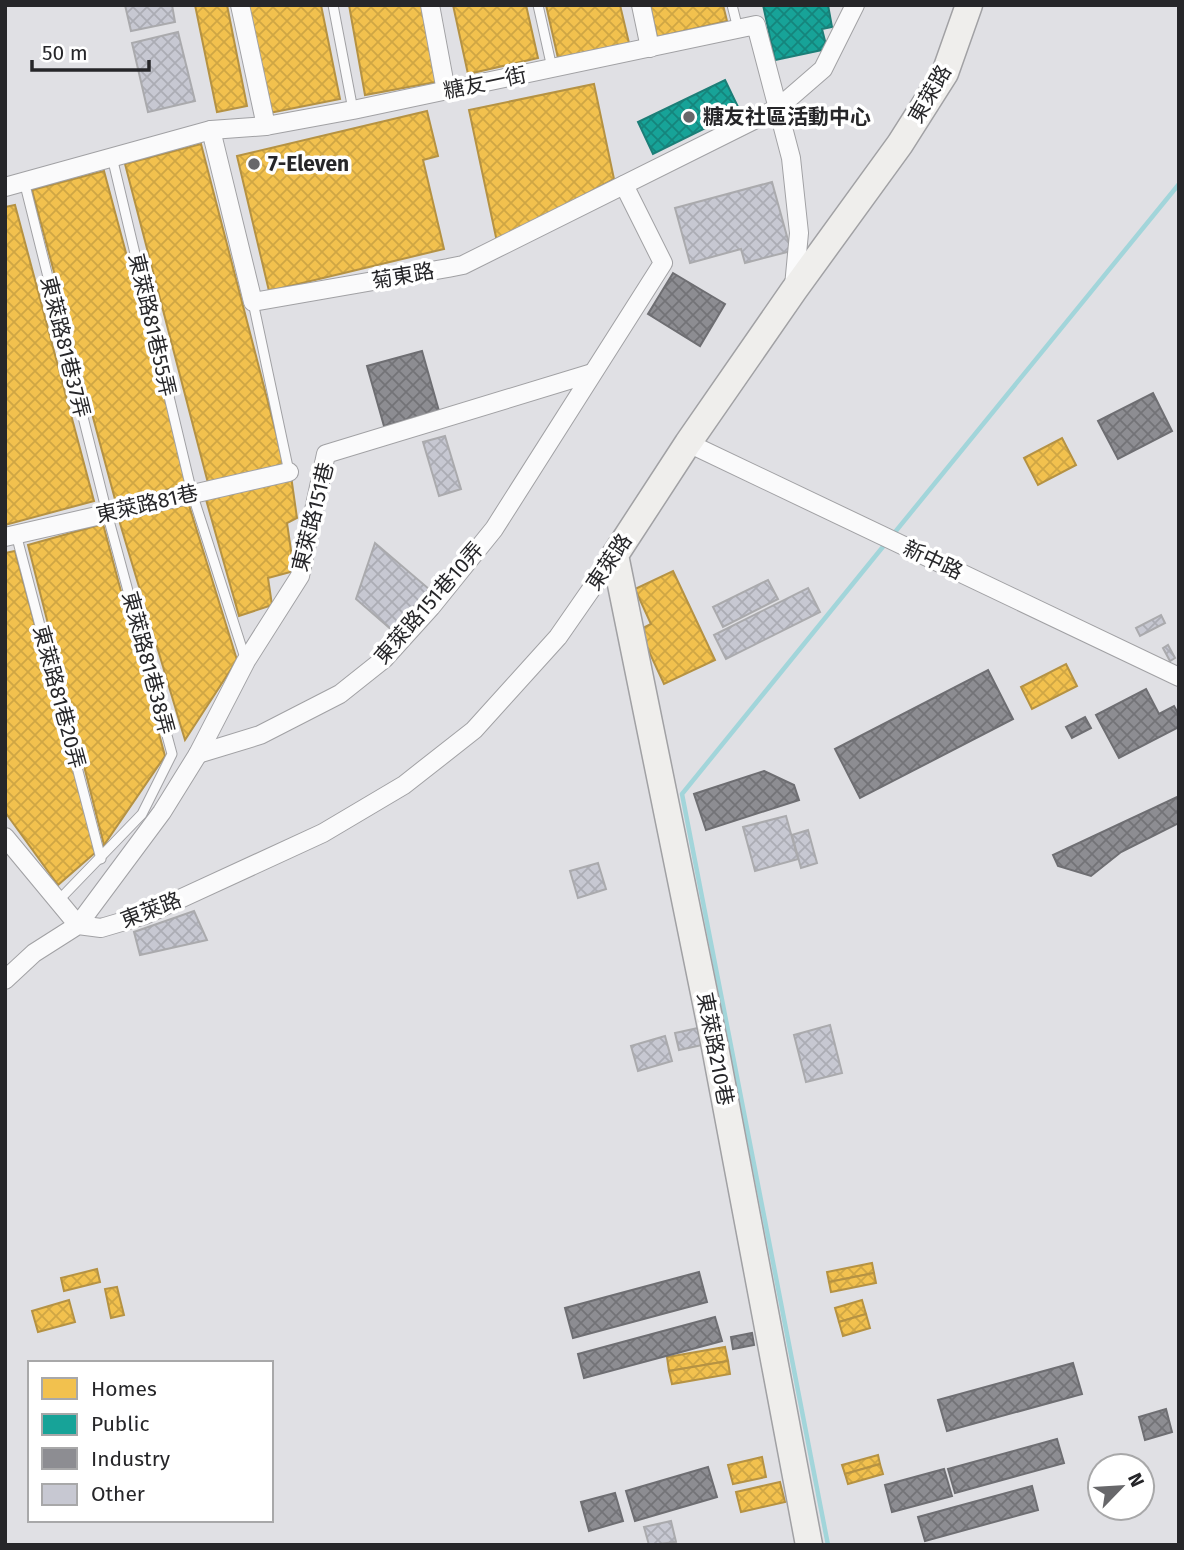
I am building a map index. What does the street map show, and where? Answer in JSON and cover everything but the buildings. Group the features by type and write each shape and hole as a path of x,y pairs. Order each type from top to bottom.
{"street":[{"path":"240,5 266,126"},
{"path":"430,5 446,91"},
{"path":"641,5 650,48"},
{"name":"菊東路","path":"253,302 463,265 778,108 823,69 855,5"},
{"name":"東萊路","path":"78,925 101,928 145,915 323,833 404,785 474,730 558,637 794,290 900,144 945,73 969,5"},
{"name":"糖友一街","path":"211,130 266,126 353,110 756,25 778,108"},
{"path":"778,108 791,158 800,233 794,290"},
{"path":"5,187 211,130 253,302"},
{"path":"592,373 663,263 624,184"},
{"name":"東萊路151巷","path":"78,925 162,812 198,754 246,661 300,576 326,454 592,373"},
{"name":"東萊路151巷10弄","path":"198,754 260,736 340,694 384,659 494,529 592,373"},
{"name":"新中路","path":"688,443 1179,677"},
{"name":"東萊路81巷","path":"11,536 289,472"},
{"name":"東萊路210巷","path":"615,555 718,1060 809,1545"},
{"path":"5,837 78,925 34,953 5,980"}],"lane":[{"path":"333,5 353,110"},
{"path":"538,5 552,69"},
{"path":"732,5 738,29"},
{"name":"東萊路81巷55弄","path":"112,157 192,493 246,661"},
{"name":"東萊路81巷37弄","path":"24,181 107,513"},
{"path":"253,302 289,472"},
{"name":"東萊路81巷38弄","path":"58,901 142,814 172,754 107,513"},
{"name":"東萊路81巷20弄","path":"11,536 101,859"}],"waterway":[{"path":"891,537 1179,184"},
{"path":"828,1545 682,794 886,543"}],"place":[{"name":"糖友社區活動中心","path":"689,117"},
{"name":"7-Eleven","path":"254,164"}]}
